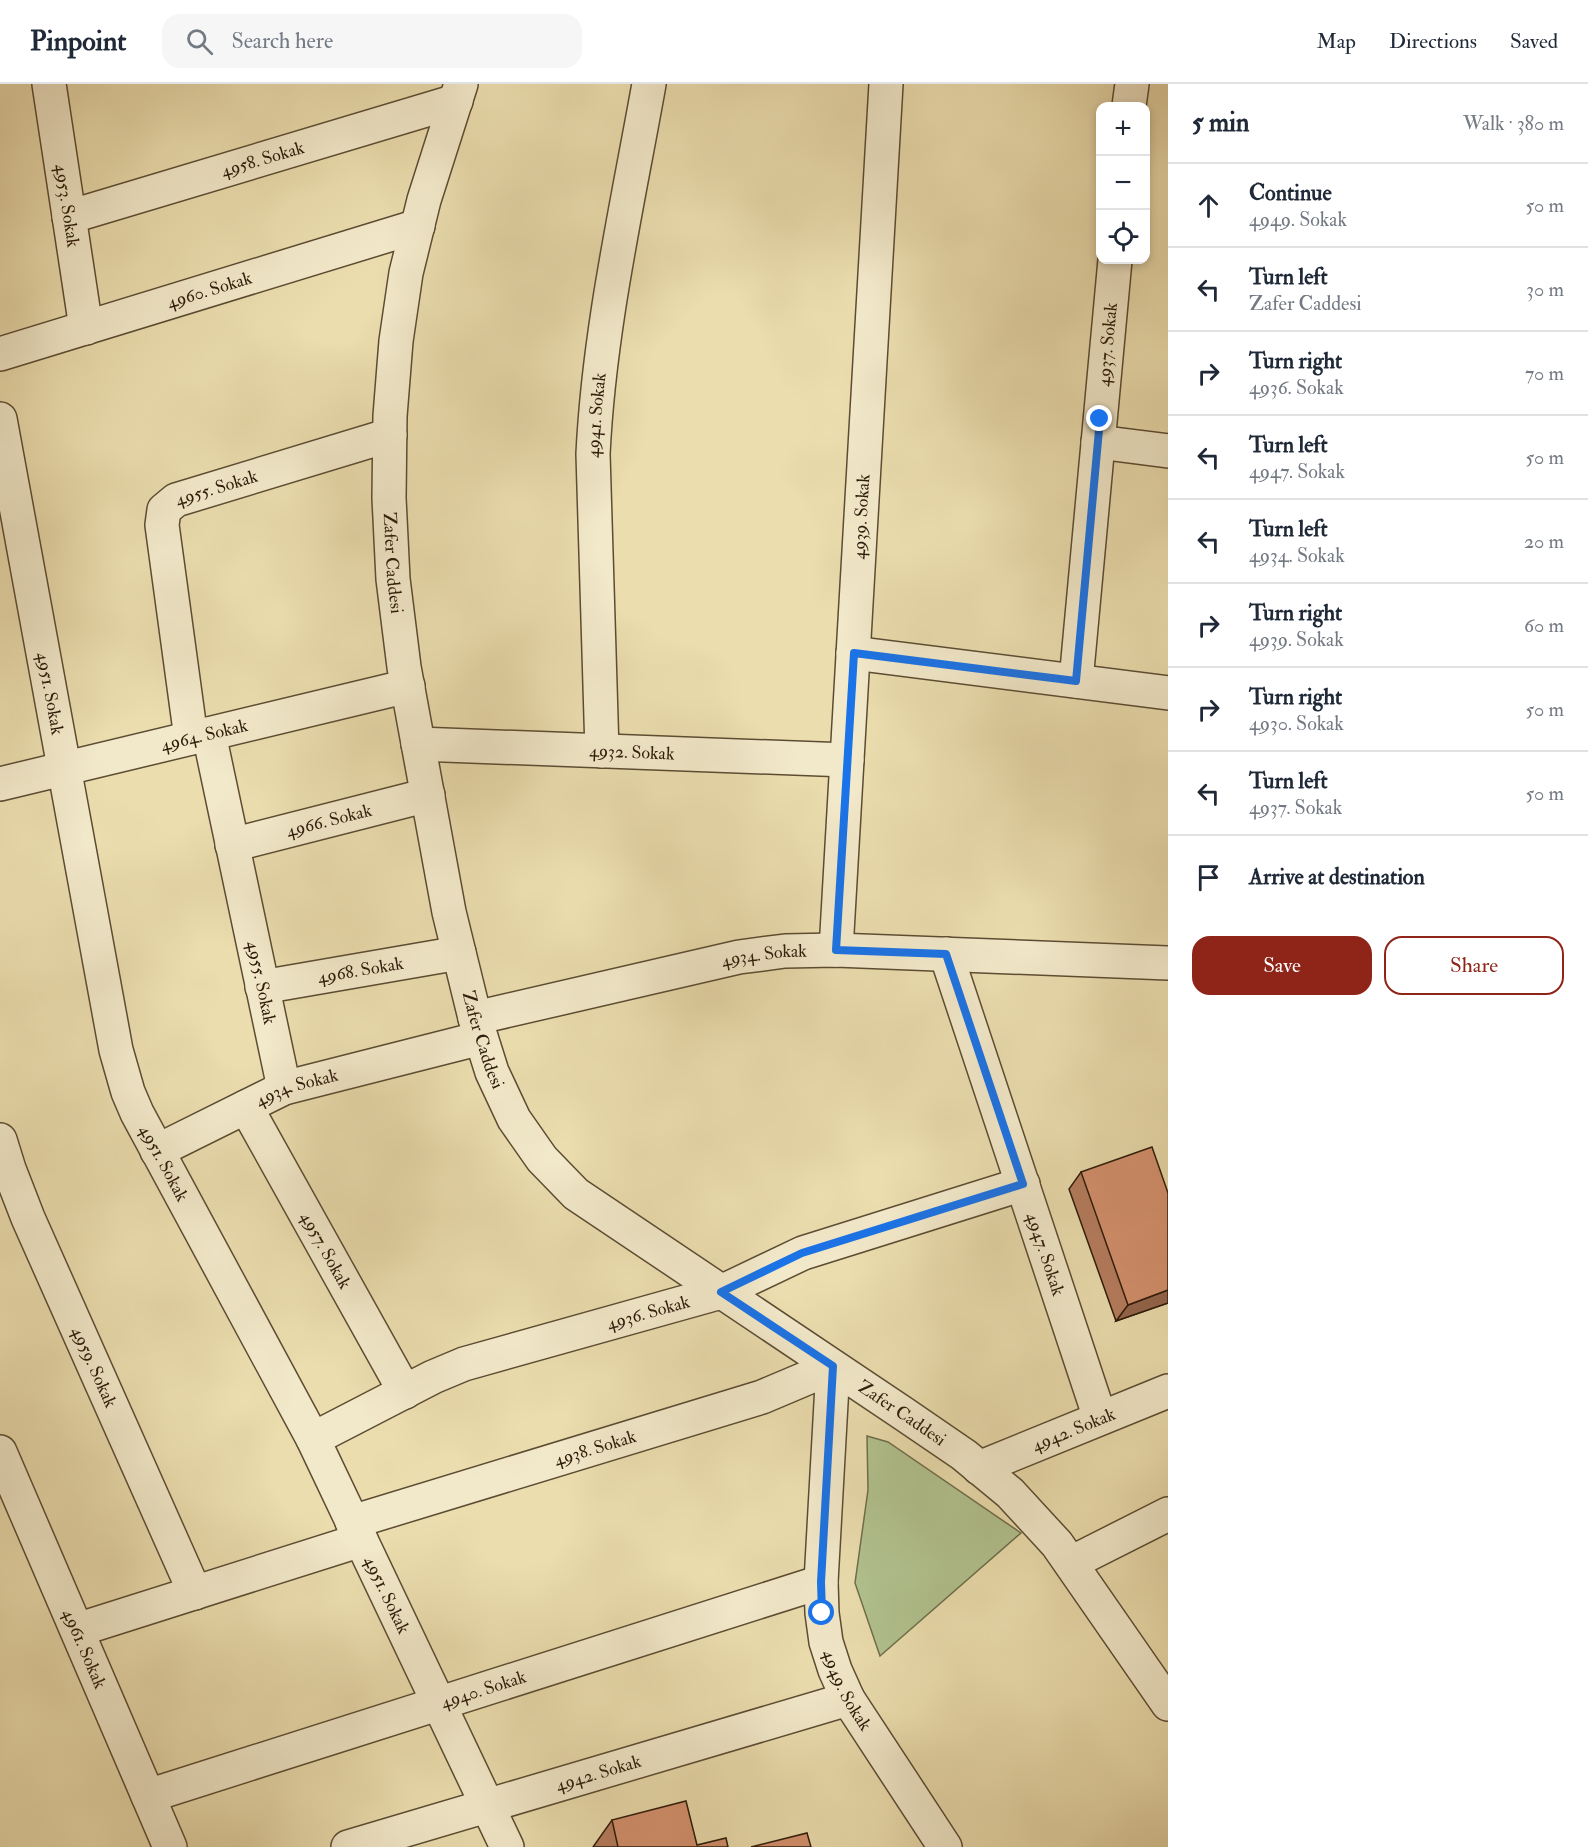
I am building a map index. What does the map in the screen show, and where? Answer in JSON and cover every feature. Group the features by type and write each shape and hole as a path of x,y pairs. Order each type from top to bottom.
{"street":[{"name":"4953. Sokak","path":"49,84 86,328"},
{"name":"4941. Sokak","path":"602,751 593,454 596,408 601,357 649,84"},
{"name":"4939. Sokak","path":"836,950 886,84"},
{"path":"1129,102 1131,84"},
{"name":"4958. Sokak","path":"69,217 458,92"},
{"name":"Zafer Caddesi","path":"458,92 406,273 396,341 390,435 389,498 393,579 418,744 449,912 478,1028 492,1072 514,1119 542,1159 576,1194 929,1431 1010,1493 1058,1544 1168,1704"},
{"name":"4960. Sokak","path":"0,354 418,226"},
{"name":"4937. Sokak","path":"1076,681 1115,264"},
{"name":"4951. Sokak","path":"0,419 120,1071 136,1113 313,1439 507,1847"},
{"name":"4955. Sokak","path":"284,1088 232,845 200,736 162,525 164,510 176,500 390,435"},
{"path":"1098,442 1168,451"},
{"path":"854,653 1168,693"},
{"name":"4964. Sokak","path":"0,784 408,686"},
{"name":"4932. Sokak","path":"418,744 847,760"},
{"name":"4966. Sokak","path":"232,845 428,795"},
{"name":"4934. Sokak","path":"157,1151 284,1088 478,1028 739,957 785,951 836,950 1168,963"},
{"name":"4968. Sokak","path":"262,987 459,953"},
{"name":"4947. Sokak","path":"946,954 1100,1418"},
{"name":"4957. Sokak","path":"246,1107 405,1392"},
{"name":"4959. Sokak","path":"0,1140 28,1218 195,1593"},
{"name":"4936. Sokak","path":"313,1439 464,1364 721,1292 802,1253 1023,1184"},
{"name":"4938. Sokak","path":"77,1630 195,1593 356,1531 762,1397 833,1366"},
{"name":"4949. Sokak","path":"833,1366 821,1582 826,1642 848,1699 945,1847"},
{"name":"4942. Sokak","path":"979,1468 1168,1391"},
{"name":"4961. Sokak","path":"0,1452 170,1847"},
{"path":"1071,1563 1168,1514"},
{"name":"4940. Sokak","path":"148,1796 821,1582"},
{"name":"4942. Sokak","path":"348,1847 848,1699"}],"green space":[{"path":"867,1436 888,1442 1021,1533 880,1656 855,1583 868,1490"}],"building":[{"path":"1152,1147 1168,1193 1168,1290 1128,1305 1081,1172"},
{"path":"686,1801 697,1845 726,1838 728,1847 618,1847 612,1820"},
{"path":"807,1833 811,1847 751,1847"}],"route":[{"path":"822,1613 821,1582 833,1366 721,1292 802,1253 1023,1184 946,954 836,950 854,653 1076,681 1100,419"}]}
